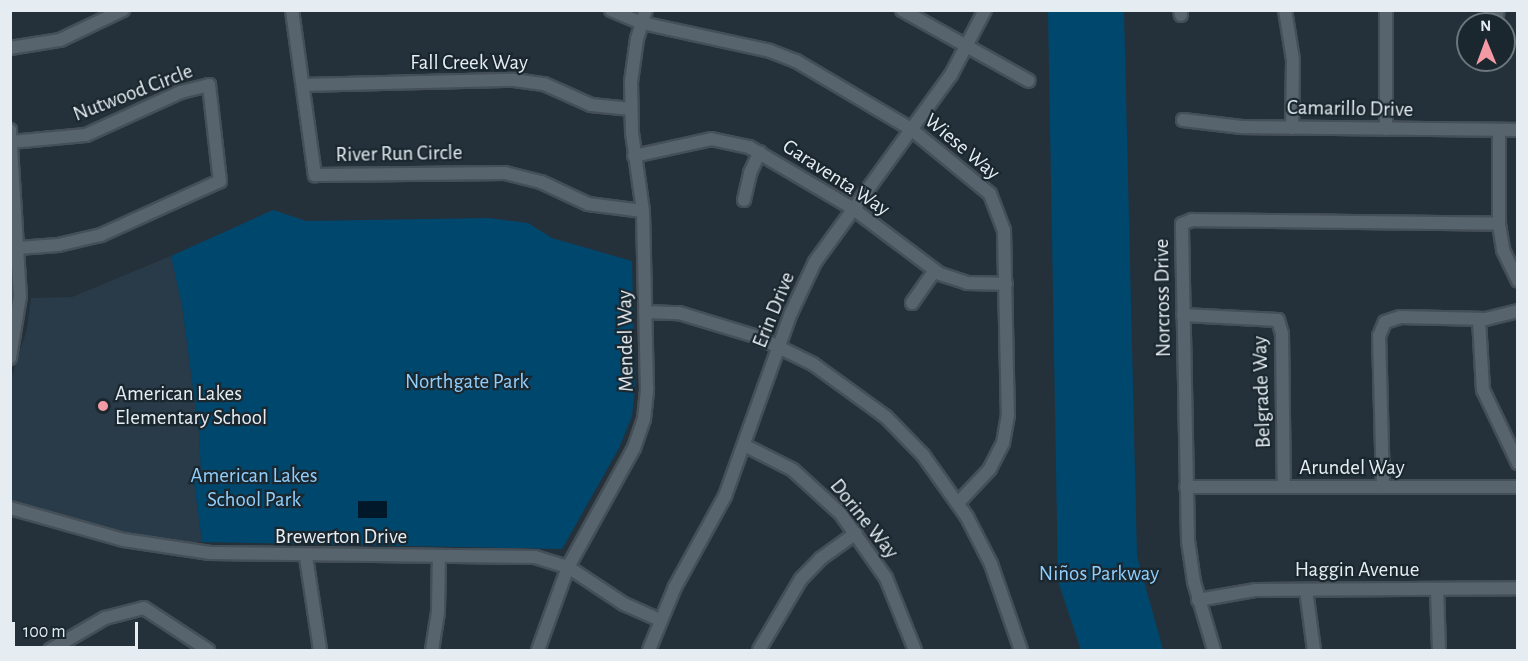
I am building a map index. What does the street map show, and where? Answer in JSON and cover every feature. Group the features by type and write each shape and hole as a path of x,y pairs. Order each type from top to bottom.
{"street":[{"path":"10,48 60,40 123,10"},
{"name":"River Run Circle","path":"292,10 315,175 505,173 541,182 588,204 643,210"},
{"path":"610,10 642,24"},
{"name":"Mendel Way","path":"538,651 568,567 639,434 646,397 643,210 634,156 631,109 632,68 646,10"},
{"path":"902,10 966,48 1029,81"},
{"name":"Erin Drive","path":"648,651 660,620 725,496 779,346 815,262 966,48 985,10"},
{"path":"1285,10 1293,60 1292,128"},
{"path":"1386,10 1386,129"},
{"name":"Wiese Way","path":"642,24 783,55 911,129 990,194 1004,230 1007,426 990,470 958,503"},
{"name":"Fall Creek Way","path":"303,85 529,81 591,105 631,109"},
{"name":"Nutwood Circle","path":"11,142 86,135 181,92 209,85 220,181 101,235 58,245 18,248"},
{"name":"Camarillo Drive","path":"1183,120 1221,126 1518,130"},
{"path":"10,130 12,190 18,248 10,358"},
{"path":"1499,130 1499,224 1503,250 1518,281"},
{"name":"Garaventa Way","path":"634,156 711,139 737,142 760,152 852,208 934,271 967,283 1006,284"},
{"path":"744,200 750,173 760,152"},
{"name":"Norcross Drive","path":"1214,651 1198,600 1188,541 1180,235 1182,224 1192,220 1499,224"},
{"path":"912,303 934,271"},
{"path":"1383,487 1379,336 1385,322 1400,317 1479,319 1518,311"},
{"path":"645,312 700,318 779,346 838,380 886,417 923,456 958,503 991,564 1021,651"},
{"name":"Belgrade Way","path":"1183,315 1278,320 1282,334 1284,487"},
{"path":"1479,319 1483,390 1518,463"},
{"name":"Dorine Way","path":"744,445 774,459 810,483 856,533 886,578 915,651"},
{"name":"Arundel Way","path":"1186,487 1518,487"},
{"name":"Brewerton Drive","path":"10,508 82,530 167,548 306,557 521,556 568,567 618,600 660,620"},
{"path":"759,651 801,579 820,559 856,533"},
{"path":"432,651 438,611 439,556"},
{"path":"306,557 320,651"},
{"name":"Haggin Avenue","path":"1198,600 1234,592 1518,588"},
{"path":"1437,589 1439,651"},
{"path":"1306,590 1314,651"},
{"path":"50,651 105,618 144,608 208,651"}],"shaded area":[{"name":"American Lakes Elementary School","path":"171,256 182,306 199,433 201,474 193,475 202,542 158,542 103,532 11,503 11,380 27,329 31,298 72,297"},
{"path":"358,501 387,501 387,518 358,518"}],"green space":[{"name":"Niños Parkway","path":"1048,11 1124,11 1137,556 1163,650 1081,650 1058,581"},
{"name":"Northgate Park","path":"273,210 306,221 489,218 528,223 552,238 632,261 635,389 632,416 619,448 562,549 202,542 193,475 201,473 199,433 182,306 171,256"}],"place":[{"name":"American Lakes Elementary School","path":"103,406"}],"park label":[{"name":"American Lakes School Park","path":"254,488"}]}
